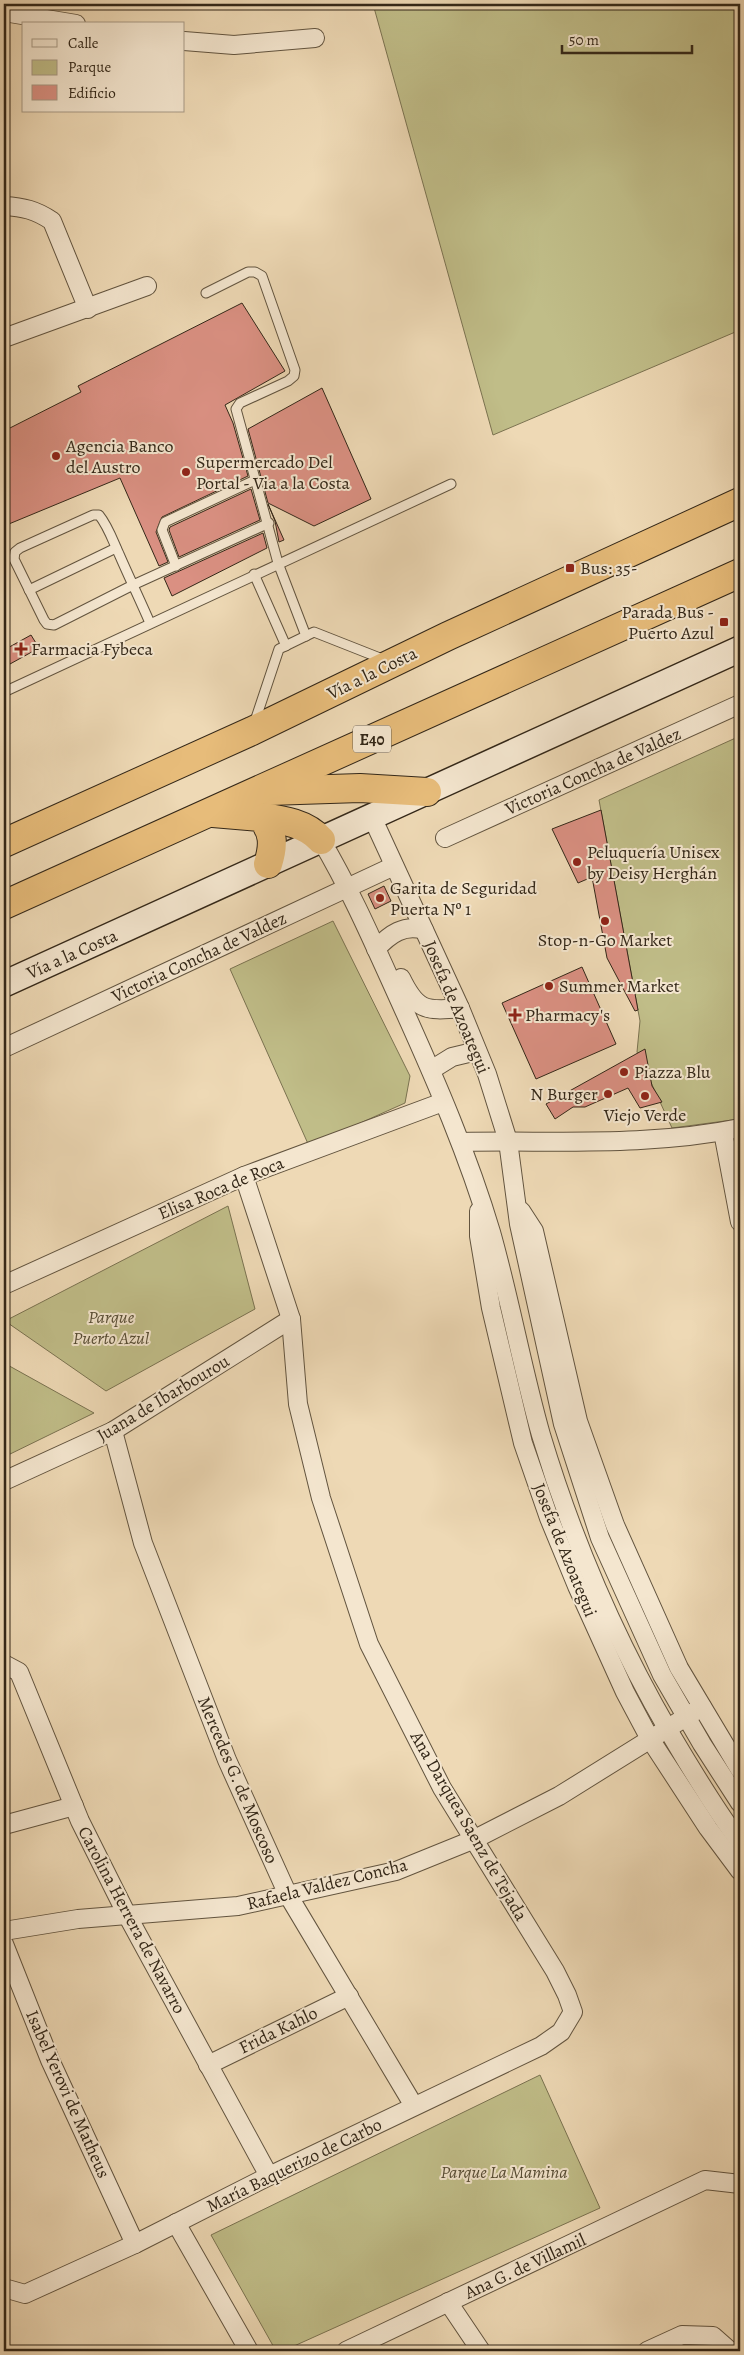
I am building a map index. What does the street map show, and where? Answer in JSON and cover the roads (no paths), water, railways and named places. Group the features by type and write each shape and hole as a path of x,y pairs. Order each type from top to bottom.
{"highway":[{"name":"Vía a la Costa","path":"4,843 252,732 392,663 740,502"},
{"name":"E40","path":"258,804 740,573"},
{"path":"4,905 212,812 360,788 427,792"},
{"path":"258,804 290,822 314,831 321,840"},
{"path":"258,804 271,832 273,841 268,864"}],"street":[{"path":"4,12 64,22"},
{"path":"185,41 234,45 315,38"},
{"path":"4,206 23,207 39,212 52,221 88,309"},
{"path":"4,338 147,286"},
{"name":"Vía a la Costa","path":"4,984 740,649"},
{"name":"Victoria Concha de Valdez","path":"445,838 740,704"},
{"name":"Josefa de Azoategui","path":"372,817 460,1008 487,1074 508,1141 533,1291 561,1414 600,1538 662,1675 685,1717 740,1803"},
{"name":"Josefa de Azoategui","path":"321,840 348,888 461,1142 508,1296 541,1433 561,1495 613,1623 666,1729 721,1818 740,1842"},
{"name":"Victoria Concha de Valdez","path":"4,1048 394,866"},
{"path":"424,930 414,927 399,930 387,938 378,953 394,964 409,996 418,1005 437,1009 460,1008"},
{"path":"430,1070 452,1057 477,1051"},
{"name":"Elisa Roca de Roca","path":"4,1285 244,1176 443,1102"},
{"path":"461,1142 582,1143 690,1137 740,1128"},
{"path":"723,1132 740,1222"},
{"name":"Ana Darquea Saenz de Tejada","path":"244,1176 290,1319 298,1404 321,1498 369,1644 442,1788 475,1839 554,1971 567,1995 573,2012"},
{"name":"Josefa de Azoategui","path":"479,1196 479,1236 490,1308 523,1443 549,1518 577,1586 650,1739 708,1828 740,1871"},
{"name":"Josefa de Azoategui","path":"517,1204 534,1231 578,1421 615,1525 679,1668 740,1770"},
{"name":"Juana de Ibarbourou","path":"4,1481 113,1431 290,1319"},
{"name":"Mercedes G. de Moscoso","path":"113,1431 143,1543 227,1760 288,1895 414,2106"},
{"name":"Carolina Herrera de Navarro","path":"4,1664 20,1672 74,1806 127,1915 269,2176"},
{"name":"Rafaela Valdez Concha","path":"4,1931 78,1919 238,1906 396,1871 475,1839 559,1796 702,1707"},
{"path":"4,1825 74,1806"},
{"name":"Isabel Yerovi de Matheus","path":"4,1944 50,2060 134,2244"},
{"name":"Frida Kahlo","path":"208,2065 349,1996"},
{"name":"María Baquerizo de Carbo","path":"4,2288 25,2294 134,2244 269,2176 541,2046 561,2032 573,2012"},
{"name":"Ana G. de Villamil","path":"346,2351 705,2180 740,2184"},
{"path":"176,2223 249,2351"},
{"path":"448,2302 481,2351"},
{"path":"647,2351 682,2335 713,2336 730,2351"}],"lane":[{"path":"206,293 248,272 255,272 262,276 295,370 294,376 288,381 240,403 236,409 269,523 278,563 306,636"},
{"path":"176,566 162,530 165,522 255,480"},
{"path":"4,692 254,574 451,484"},
{"path":"150,623 133,585 116,548 99,515 93,515 15,552 14,559 44,620 48,624 54,625 133,585 269,523"},
{"path":"29,590 116,548"},
{"path":"254,574 286,646"},
{"path":"252,732 279,649 314,632 392,663"}],"place":[{"name":"Agencia Banco del Austro","path":"56,456"},
{"name":"Supermercado Del Portal - Via a la Costa","path":"186,472"},
{"name":"Bus: 35-","path":"570,568"},
{"name":"Parada Bus - Puerto Azul","path":"724,622"},
{"name":"Farmacia Fybeca","path":"21,649"},
{"name":"Peluquería Unisex by Deisy Herghán","path":"577,862"},
{"name":"Garita de Seguridad Puerta Nº 1","path":"380,898"},
{"name":"Stop-n-Go Market","path":"605,921"},
{"name":"Summer Market","path":"549,986"},
{"name":"Pharmacy's","path":"515,1015"},
{"name":"Piazza Blu","path":"624,1072"},
{"name":"N Burger","path":"608,1094"},
{"name":"Viejo Verde","path":"645,1096"}],"park label":[{"name":"Parque Puerto Azul","path":"111,1327"},
{"name":"Parque La Mamina","path":"504,2172"}]}
